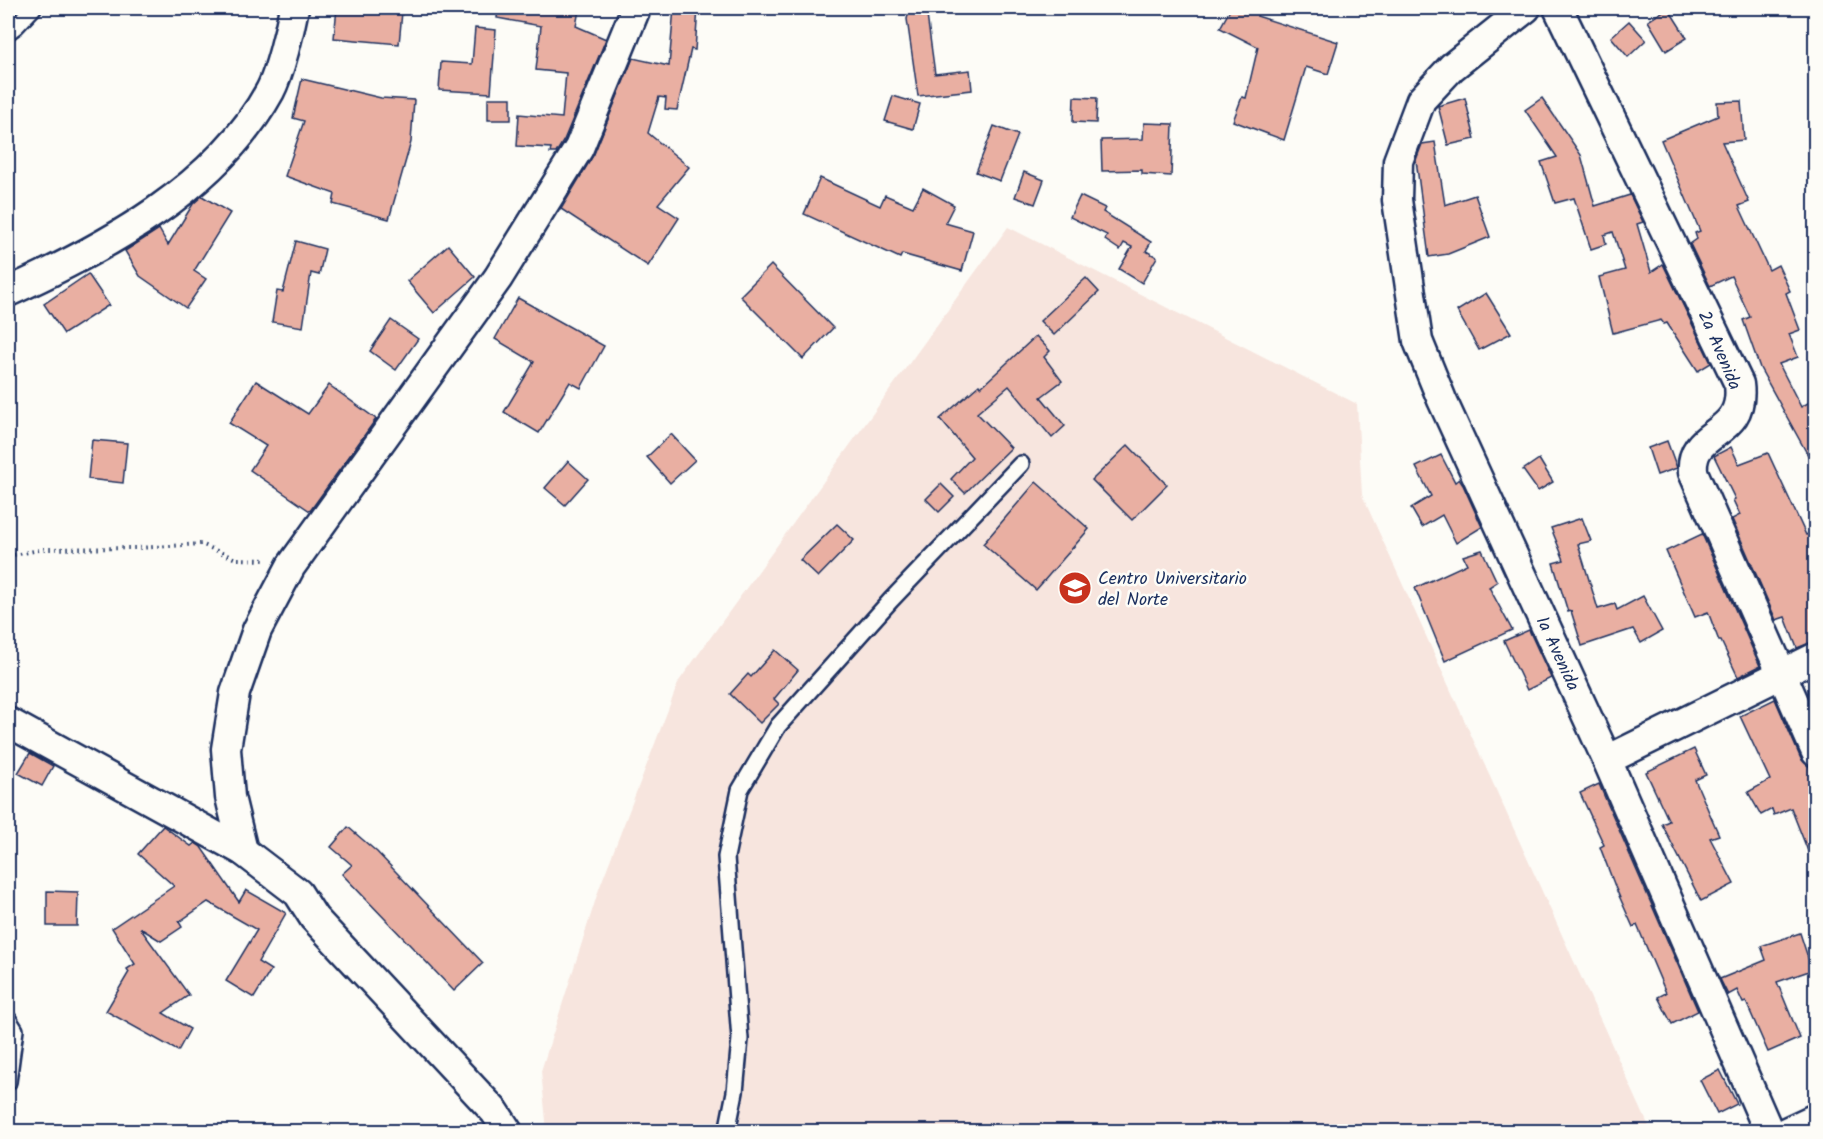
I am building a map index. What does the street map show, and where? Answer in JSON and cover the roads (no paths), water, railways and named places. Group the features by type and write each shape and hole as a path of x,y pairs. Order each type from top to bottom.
{"street":[{"path":"8,292 52,272 165,206 231,149 271,89 294,8"},
{"path":"243,851 230,797 226,749 235,693 257,630 291,566 498,278 573,158 636,8"},
{"name":"1a Avenida","path":"1526,8 1452,67 1421,100 1398,161 1397,200 1418,341 1442,400 1607,760 1769,1131"},
{"name":"2a Avenida","path":"1558,8 1739,384 1741,400 1736,415 1698,448 1692,460 1693,472 1815,752"},
{"path":"1607,760 1815,657"},
{"path":"8,722 243,851 298,893 314,918 495,1112 508,1131"},
{"path":"1786,1131 1815,1118"}],"lane":[{"path":"8,32 33,8"},
{"path":"727,1131 735,1092 740,1039 726,857 740,790 778,726 891,600 1022,464"},
{"path":"8,1019 15,1030 8,1082"}],"place":[{"name":"Centro Universitario del Norte","path":"1075,588"}]}
